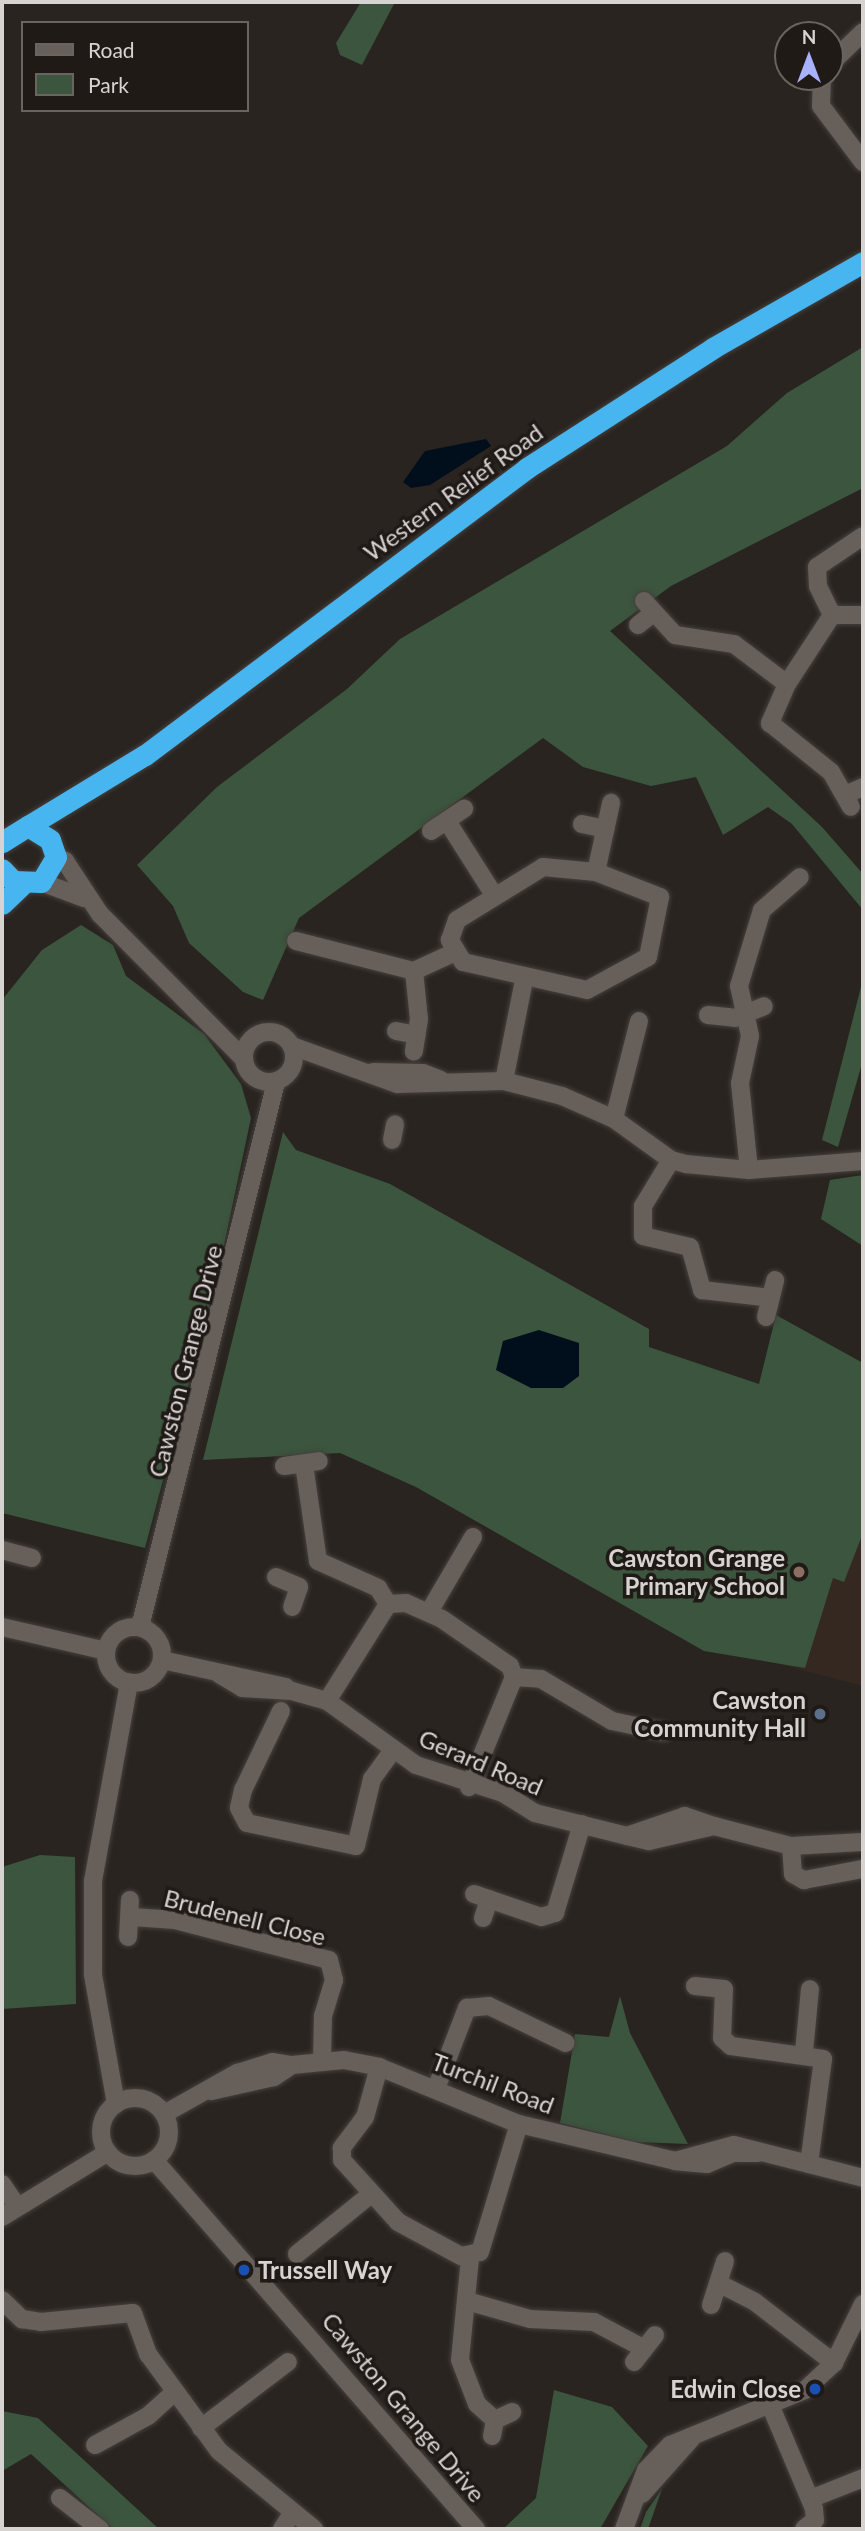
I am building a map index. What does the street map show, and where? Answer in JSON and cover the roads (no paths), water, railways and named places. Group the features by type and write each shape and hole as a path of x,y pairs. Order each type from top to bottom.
{"highway":[{"name":"Western Relief Road","path":"2,842 92,793 527,468 713,348 863,262"},
{"name":"Western Relief Road","path":"32,883 92,793"},
{"path":"28,826 53,849"},
{"path":"2,872 32,883"},
{"path":"2,904 32,883"}],"street":[{"path":"844,50 863,32"},
{"path":"822,91 821,106 863,162"},
{"path":"832,615 818,586 817,567 863,536"},
{"path":"645,613 681,639 734,644 787,684"},
{"path":"832,615 863,615"},
{"path":"832,615 787,684 770,723 831,772 848,801 863,787"},
{"path":"596,872 611,803"},
{"path":"431,831 464,809"},
{"path":"447,821 494,895"},
{"path":"582,824 605,829"},
{"path":"53,849 65,860 88,900 125,941 221,1030 244,1059 268,1104"},
{"path":"543,867 596,872 660,897 648,957 617,969 595,989 524,980 463,962 453,953 450,929 494,895 543,867"},
{"path":"749,1170 740,1083 750,1036 739,986 762,909 800,877"},
{"path":"32,883 63,885 88,900"},
{"path":"296,941 414,971 453,953"},
{"path":"396,1031 416,1044 414,971"},
{"path":"504,1081 524,980"},
{"path":"708,1015 744,1013 764,1006"},
{"path":"614,1119 639,1021"},
{"path":"221,1030 258,1035 273,1032 292,1046 315,1057 373,1072 423,1073 441,1080 504,1081 614,1119 671,1160 749,1170 863,1161"},
{"path":"244,1059 258,1035"},
{"path":"292,1046 293,1068"},
{"path":"254,1078 276,1082 293,1068 315,1057"},
{"name":"Cawston Grange Drive","path":"140,1627 239,1241 268,1104 276,1082"},
{"path":"671,1160 643,1206 643,1236 690,1247 702,1290 771,1298"},
{"path":"766,1317 775,1280"},
{"path":"284,1466 312,1462 318,1561 299,1587 292,1607"},
{"path":"429,1612 473,1537"},
{"path":"2,1550 32,1558"},
{"path":"318,1561 378,1588 388,1604 429,1612 510,1666 514,1677 469,1787"},
{"path":"276,1577 299,1587"},
{"path":"327,1701 388,1604"},
{"path":"140,1627 155,1635 162,1660 146,1680 129,1682 109,1667 106,1651 118,1632 140,1627"},
{"path":"2,1628 106,1651"},
{"name":"Gerard Road","path":"162,1660 219,1674 262,1677 327,1701 393,1750 469,1787 627,1836 685,1816 791,1846 863,1842"},
{"path":"514,1677 541,1679 612,1721 664,1731"},
{"path":"116,2104 93,1975 93,1881 129,1682"},
{"path":"281,1711 243,1790 239,1808 247,1823 356,1846 372,1779 393,1750"},
{"path":"483,1918 482,1896 541,1917 555,1913 582,1824"},
{"path":"791,1846 793,1874 804,1880 863,1869"},
{"name":"Brudenell Close","path":"128,1937 131,1909 329,1960 334,1980 323,2015 322,2060"},
{"path":"695,1986 724,1989 725,2043 804,2052 825,2066 809,2164"},
{"path":"804,2052 810,1989"},
{"path":"437,2086 467,2008 489,2006 566,2043"},
{"name":"Turchil Road","path":"164,2114 212,2091 237,2073 272,2062 292,2065 322,2060 379,2067 437,2086 519,2124 676,2161 707,2164 733,2153 758,2153 863,2178"},
{"path":"379,2067 362,2124 341,2153 371,2194 415,2236 470,2258"},
{"path":"138,2098 164,2114 167,2144 154,2160 135,2166 107,2152 101,2126 116,2104 138,2098"},
{"path":"470,2258 480,2252 519,2124"},
{"path":"2,2217 107,2152"},
{"name":"Cawston Grange Drive","path":"154,2160 476,2529"},
{"path":"2,2184 17,2206"},
{"path":"297,2254 371,2194"},
{"path":"470,2258 460,2360 477,2404 494,2428 512,2412"},
{"path":"711,2305 720,2284 725,2261"},
{"path":"720,2284 755,2302 834,2362"},
{"path":"2,2300 22,2319 41,2322 128,2310 175,2392 229,2461 314,2529"},
{"path":"467,2301 530,2319 594,2322 637,2355 655,2335"},
{"path":"624,2529 638,2499 693,2436 771,2407 805,2390 834,2362 863,2304"},
{"path":"201,2428 288,2362"},
{"path":"95,2445 148,2416 175,2392"},
{"path":"771,2407 810,2499 815,2520 804,2529"},
{"path":"810,2499 863,2478"},
{"path":"60,2498 100,2529"},
{"path":"282,2529 293,2512"}],"water":[{"path":"486,439 491,446 430,485 411,488 403,482 425,451"},
{"path":"539,1330 579,1343 579,1376 563,1388 531,1388 496,1370 503,1341"}],"place":[{"name":"Cawston Grange Primary School","path":"799,1572"},
{"name":"Cawston Community Hall","path":"820,1714"},
{"name":"Trussell Way","path":"244,2270"},
{"name":"Edwin Close","path":"815,2389"}]}
